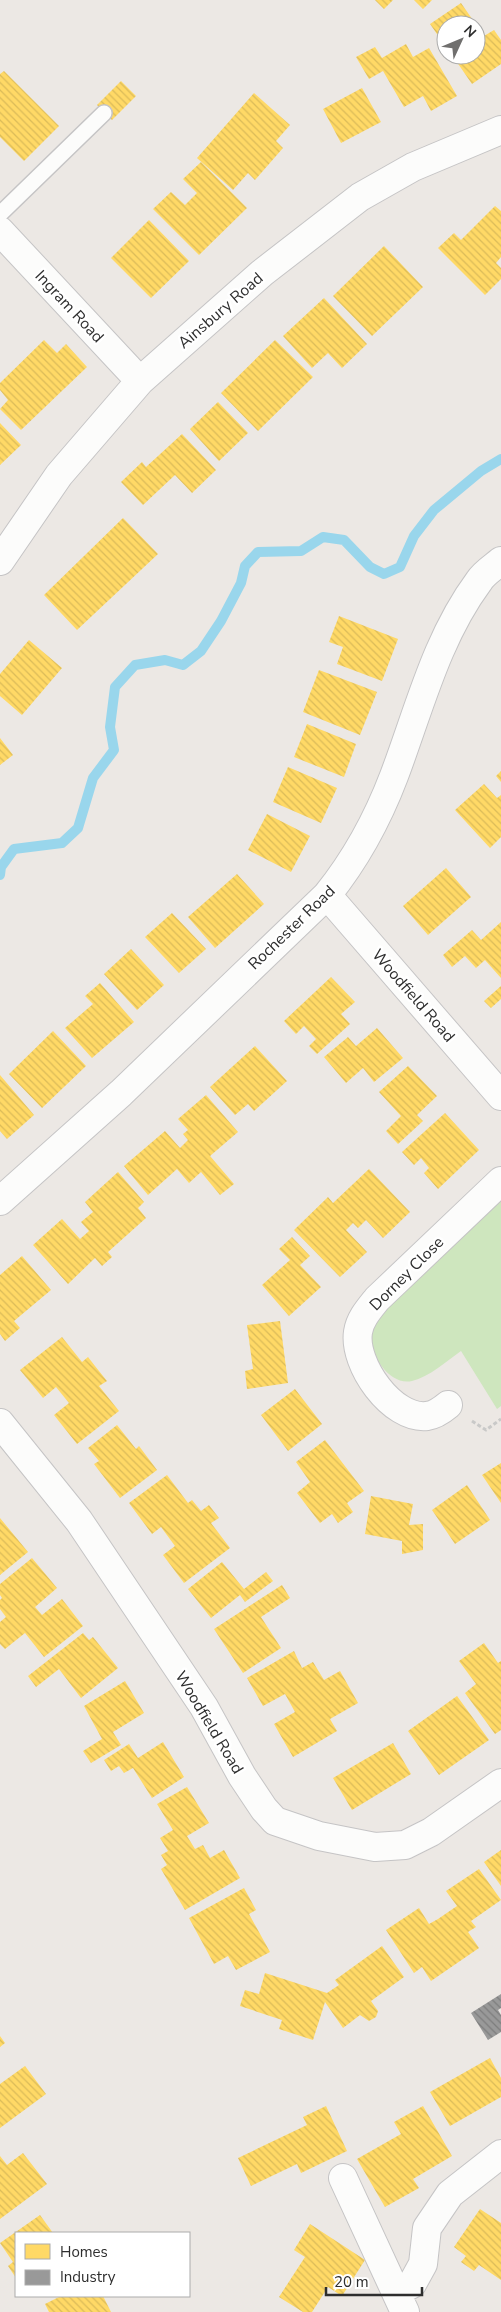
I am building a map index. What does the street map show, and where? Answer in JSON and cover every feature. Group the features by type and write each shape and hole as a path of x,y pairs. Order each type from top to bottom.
{"street":[{"name":"Ainsbury Road","path":"0,561 59,475 140,381 262,274 360,197 413,167 501,130"},
{"name":"Ingram Road","path":"0,231 140,381"},
{"name":"Rochester Road","path":"0,1201 121,1093 327,894 341,877 371,828 394,776 419,701 449,630 480,580 501,560"},
{"name":"Woodfield Road","path":"327,894 501,1096"},
{"name":"Dorney Close","path":"448,1406 428,1416 415,1415 388,1400 362,1364 357,1346 358,1330 364,1316 378,1299 501,1182"},
{"name":"Woodfield Road","path":"0,1423 79,1521 204,1707 246,1782 264,1809 275,1821 319,1836 375,1847 405,1845 431,1832 501,1783"},
{"path":"401,2302 423,2264 427,2228 450,2194 501,2154"},
{"path":"343,2178 401,2302"}],"lane":[{"path":"0,214 104,113"}],"green space":[{"path":"501,1195 501,1406 497,1409 461,1351 425,1376 412,1381 404,1381 390,1375 378,1361 371,1346 370,1338 378,1316"}],"building: Homes":[{"path":"375,0 393,0 384,9"},
{"path":"414,0 432,0 423,9"},
{"path":"461,3 469,15 443,15"},
{"path":"436,20 436,33 430,24"},
{"path":"494,30 501,40 501,64 472,84 459,65 486,65 486,35"},
{"path":"406,44 413,57 429,48 436,60 436,65 439,65 457,96 431,111 423,96 404,107 383,71 369,79 356,57 375,47 382,58"},
{"path":"4,71 59,126 24,161 0,137 0,74"},
{"path":"121,81 136,96 112,120 97,105"},
{"path":"362,88 381,122 341,143 323,109"},
{"path":"254,93 290,125 276,141 283,148 255,180 248,173 233,190 197,158"},
{"path":"201,162 247,208 199,255 153,209 171,192 185,205 197,193 183,179"},
{"path":"495,206 501,211 501,257 496,263 501,268 501,279 485,295 438,248 454,233 461,240"},
{"path":"149,220 189,261 151,298 111,258"},
{"path":"384,246 423,287 372,336 333,296"},
{"path":"324,298 367,344 342,368 328,353 312,368 283,336"},
{"path":"44,340 57,353 66,344 87,367 21,430 0,409 8,400 0,390 0,383"},
{"path":"275,340 313,377 258,431 221,393"},
{"path":"218,402 248,433 219,461 190,429"},
{"path":"0,423 21,445 0,465"},
{"path":"182,434 216,470 192,493 175,475 143,505 121,482 142,462 146,467"},
{"path":"123,518 158,554 77,630 44,595"},
{"path":"339,616 398,639 382,681 337,664 343,647 329,642"},
{"path":"29,640 62,668 22,715 0,696 0,674"},
{"path":"319,670 377,692 360,735 303,712"},
{"path":"307,724 356,744 344,777 294,757"},
{"path":"0,738 13,755 0,765"},
{"path":"288,767 337,788 321,823 273,802"},
{"path":"501,771 501,782 496,776"},
{"path":"484,784 497,798 501,795 501,837 490,848 455,810"},
{"path":"267,814 310,836 291,872 248,850"},
{"path":"446,868 471,897 428,935 403,906"},
{"path":"237,874 264,904 215,948 188,917"},
{"path":"172,913 206,949 179,973 145,937"},
{"path":"501,922 501,978 485,960 476,968 465,956 452,967 443,955 472,930 481,940"},
{"path":"131,949 164,985 137,1010 104,974"},
{"path":"331,977 355,1002 341,1014 350,1024 317,1054 309,1046 316,1039 304,1026 296,1034 284,1021"},
{"path":"100,983 134,1022 92,1058 65,1028 93,1004 85,996"},
{"path":"501,986 501,999 491,1008 484,1001"},
{"path":"377,1028 403,1058 374,1082 363,1068 346,1083 324,1057 348,1037 356,1046"},
{"path":"53,1031 86,1066 42,1108 9,1074"},
{"path":"255,1046 287,1081 254,1111 248,1104 235,1115 210,1087"},
{"path":"408,1066 437,1096 417,1115 423,1121 398,1144 386,1131 401,1116 379,1092"},
{"path":"0,1075 34,1115 7,1139 0,1131"},
{"path":"206,1095 238,1132 210,1156 234,1184 220,1195 201,1172 189,1183 177,1169 148,1195 124,1166 165,1131 180,1148 188,1140 183,1134 188,1130 178,1119"},
{"path":"445,1113 479,1150 438,1189 424,1173 429,1168 421,1158 414,1165 402,1152"},
{"path":"369,1169 410,1212 383,1238 366,1220 358,1228 353,1223 346,1230 367,1252 340,1277 294,1230 328,1197 333,1203"},
{"path":"118,1172 144,1202 138,1208 146,1218 108,1252 112,1257 102,1266 95,1258 68,1284 33,1245 62,1219 80,1239 89,1231 81,1222 93,1212 85,1202"},
{"path":"292,1237 310,1256 300,1265 321,1287 289,1316 262,1285 290,1260 279,1249"},
{"path":"22,1256 51,1290 14,1321 20,1328 5,1341 0,1334 0,1275"},
{"path":"280,1321 288,1383 247,1389 245,1371 253,1369 247,1325"},
{"path":"62,1337 82,1362 88,1357 107,1381 99,1386 119,1411 77,1444 54,1415 69,1403 56,1387 43,1398 20,1370"},
{"path":"295,1389 322,1424 288,1451 261,1415"},
{"path":"117,1425 136,1449 139,1446 157,1470 120,1498 94,1464 99,1461 88,1448"},
{"path":"325,1440 364,1491 347,1503 353,1512 338,1523 332,1514 320,1523 297,1493 310,1482 296,1462"},
{"path":"501,1463 501,1503 482,1475"},
{"path":"167,1475 188,1503 192,1500 201,1511 209,1505 219,1518 211,1523 230,1548 184,1583 163,1555 175,1546 161,1527 152,1534 129,1503"},
{"path":"467,1485 490,1520 455,1544 432,1510"},
{"path":"371,1496 413,1504 409,1525 423,1524 423,1550 402,1554 402,1541 365,1534"},
{"path":"0,1518 28,1552 0,1575"},
{"path":"32,1558 57,1588 35,1607 42,1615 62,1599 83,1626 44,1657 25,1633 5,1649 0,1644 0,1622 6,1617 0,1609 0,1600 2,1598 0,1595 0,1584"},
{"path":"222,1562 244,1589 266,1572 273,1581 245,1602 240,1595 211,1618 188,1589"},
{"path":"282,1585 290,1598 261,1617 281,1648 243,1673 214,1629"},
{"path":"83,1633 89,1640 93,1637 118,1668 81,1698 59,1669 36,1687 28,1676"},
{"path":"484,1643 498,1663 501,1661 501,1730 495,1734 465,1693 476,1684 459,1661"},
{"path":"294,1651 302,1668 313,1662 324,1680 340,1671 358,1703 330,1719 337,1731 293,1757 274,1724 295,1712 285,1694 263,1706 247,1678"},
{"path":"125,1681 144,1713 113,1732 121,1745 91,1763 83,1751 102,1739 84,1706"},
{"path":"457,1696 489,1740 439,1775 408,1731"},
{"path":"163,1742 184,1777 152,1798 133,1768 124,1773 119,1766 111,1771 104,1760 129,1744 138,1758"},
{"path":"393,1743 411,1774 352,1810 333,1778"},
{"path":"187,1787 209,1823 187,1836 195,1849 203,1845 210,1858 224,1850 240,1878 185,1910 161,1869 167,1865 161,1855 168,1851 160,1838 173,1830 157,1804"},
{"path":"501,1850 501,1886 484,1862"},
{"path":"479,1869 501,1900 471,1921 476,1927 468,1932 479,1948 431,1981 422,1967 414,1973 386,1930 419,1908 429,1924 438,1919 457,1906 446,1891"},
{"path":"244,1888 256,1910 249,1914 270,1952 236,1970 228,1956 214,1964 189,1918"},
{"path":"382,1946 404,1977 371,2001 378,2011 376,2017 369,2021 360,2015 343,2028 325,2002 313,2040 279,2029 282,2020 240,2006 245,1990 259,1994 265,1973 327,1993 339,1985 335,1980"},
{"path":"0,2036 5,2043 0,2047"},
{"path":"490,2058 501,2078 501,2097 450,2126 430,2092"},
{"path":"25,2066 46,2094 0,2128 0,2084"},
{"path":"326,2106 347,2151 301,2173 297,2164 251,2186 238,2158 307,2125 303,2117"},
{"path":"423,2106 452,2156 413,2179 419,2188 385,2207 357,2159 401,2134 394,2122"},
{"path":"23,2153 47,2184 0,2219 0,2156 7,2165"},
{"path":"480,2209 501,2223 501,2280 479,2265 474,2271 461,2262 466,2256 454,2247"},
{"path":"40,2215 52,2232 16,2232"},
{"path":"310,2224 365,2260 342,2296 328,2287 312,2312 303,2312 279,2297 305,2257 294,2250"},
{"path":"15,2232 15,2276 8,2266 13,2262 0,2243"},
{"path":"59,2297 104,2297 111,2312 49,2312 45,2304"}],"building: Industry":[{"path":"501,1994 501,2008 498,2010 501,2015 501,2032 488,2040 471,2013"}],"waterway":[{"path":"0,875 1,867 14,849 62,843 78,828 93,778 114,750 110,727 115,687 135,665 165,660 183,665 201,651 221,621 241,583 245,566 258,552 301,551 323,537 344,540 370,567 384,574 400,567 414,536 434,510 481,471 501,459"}]}
